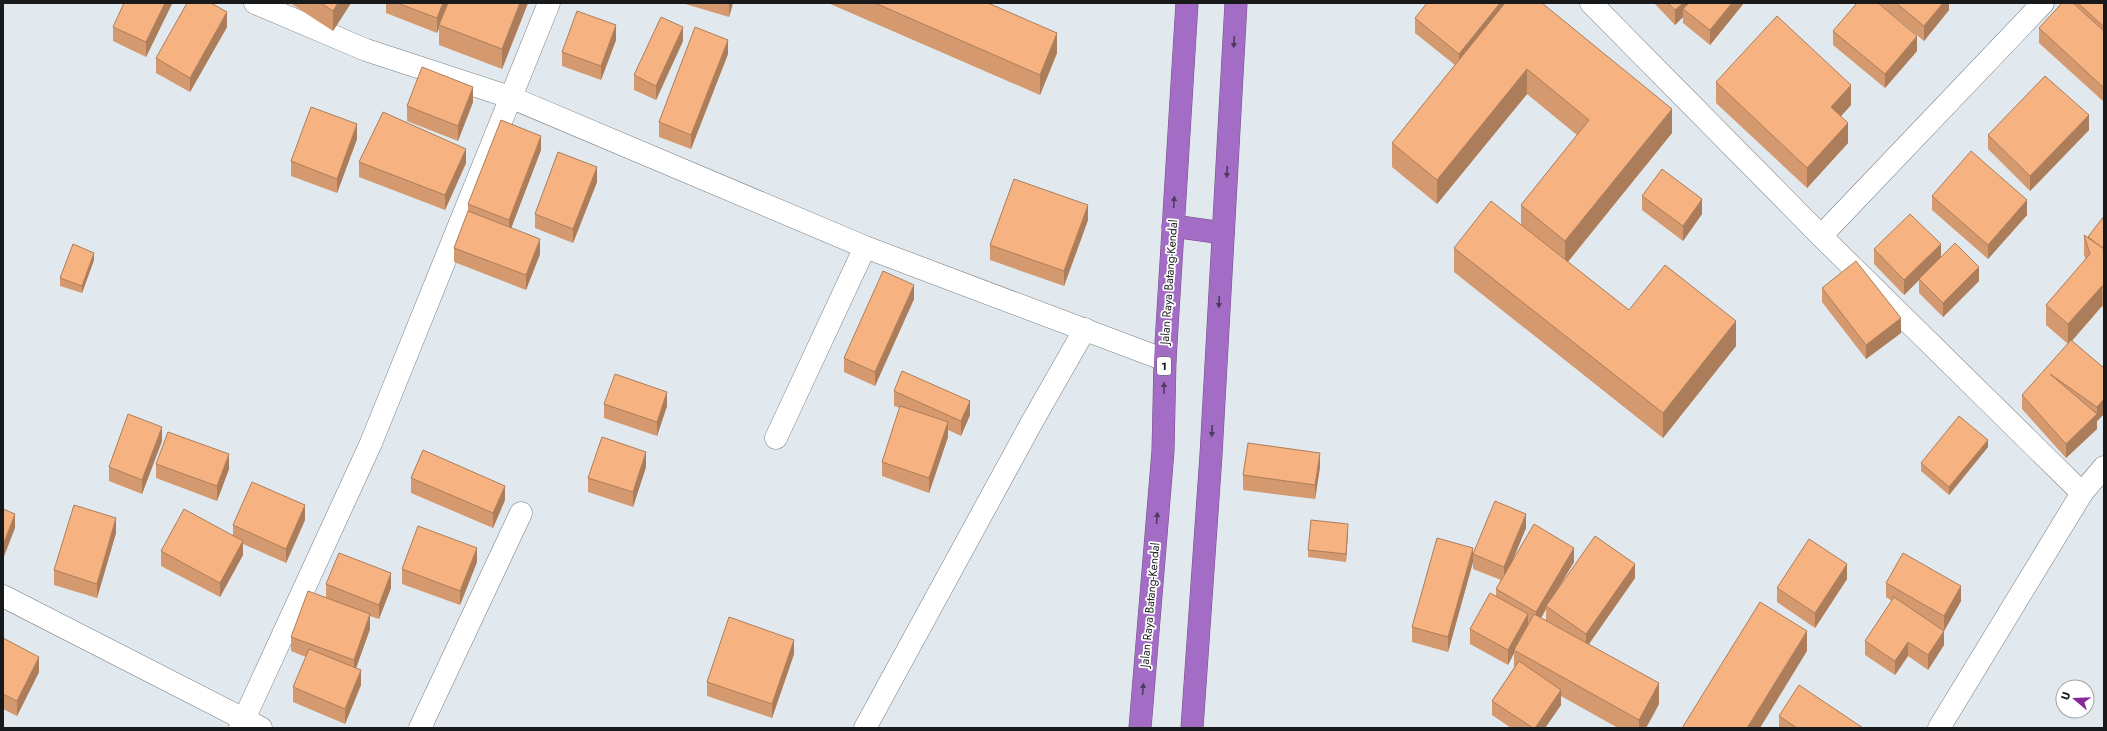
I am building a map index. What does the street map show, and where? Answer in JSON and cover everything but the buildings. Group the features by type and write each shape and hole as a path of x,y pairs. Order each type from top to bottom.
{"highway":[{"name":"Jalan Raya Batang-Kendal","path":"1140,728 1163,451 1165,360 1187,3"},
{"path":"1192,728 1236,3"},
{"path":"1173,226 1223,233"}],"street":[{"path":"255,3 366,50 510,97 865,247 1165,360"},
{"path":"3,596 249,725 371,443 549,3"},
{"path":"1591,3 1821,236 2082,493"},
{"path":"1821,236 2043,3"},
{"path":"776,438 865,247"},
{"path":"864,728 1032,422 1085,329"},
{"path":"1939,728 2082,493 2104,467"},
{"path":"420,728 522,514"}]}
